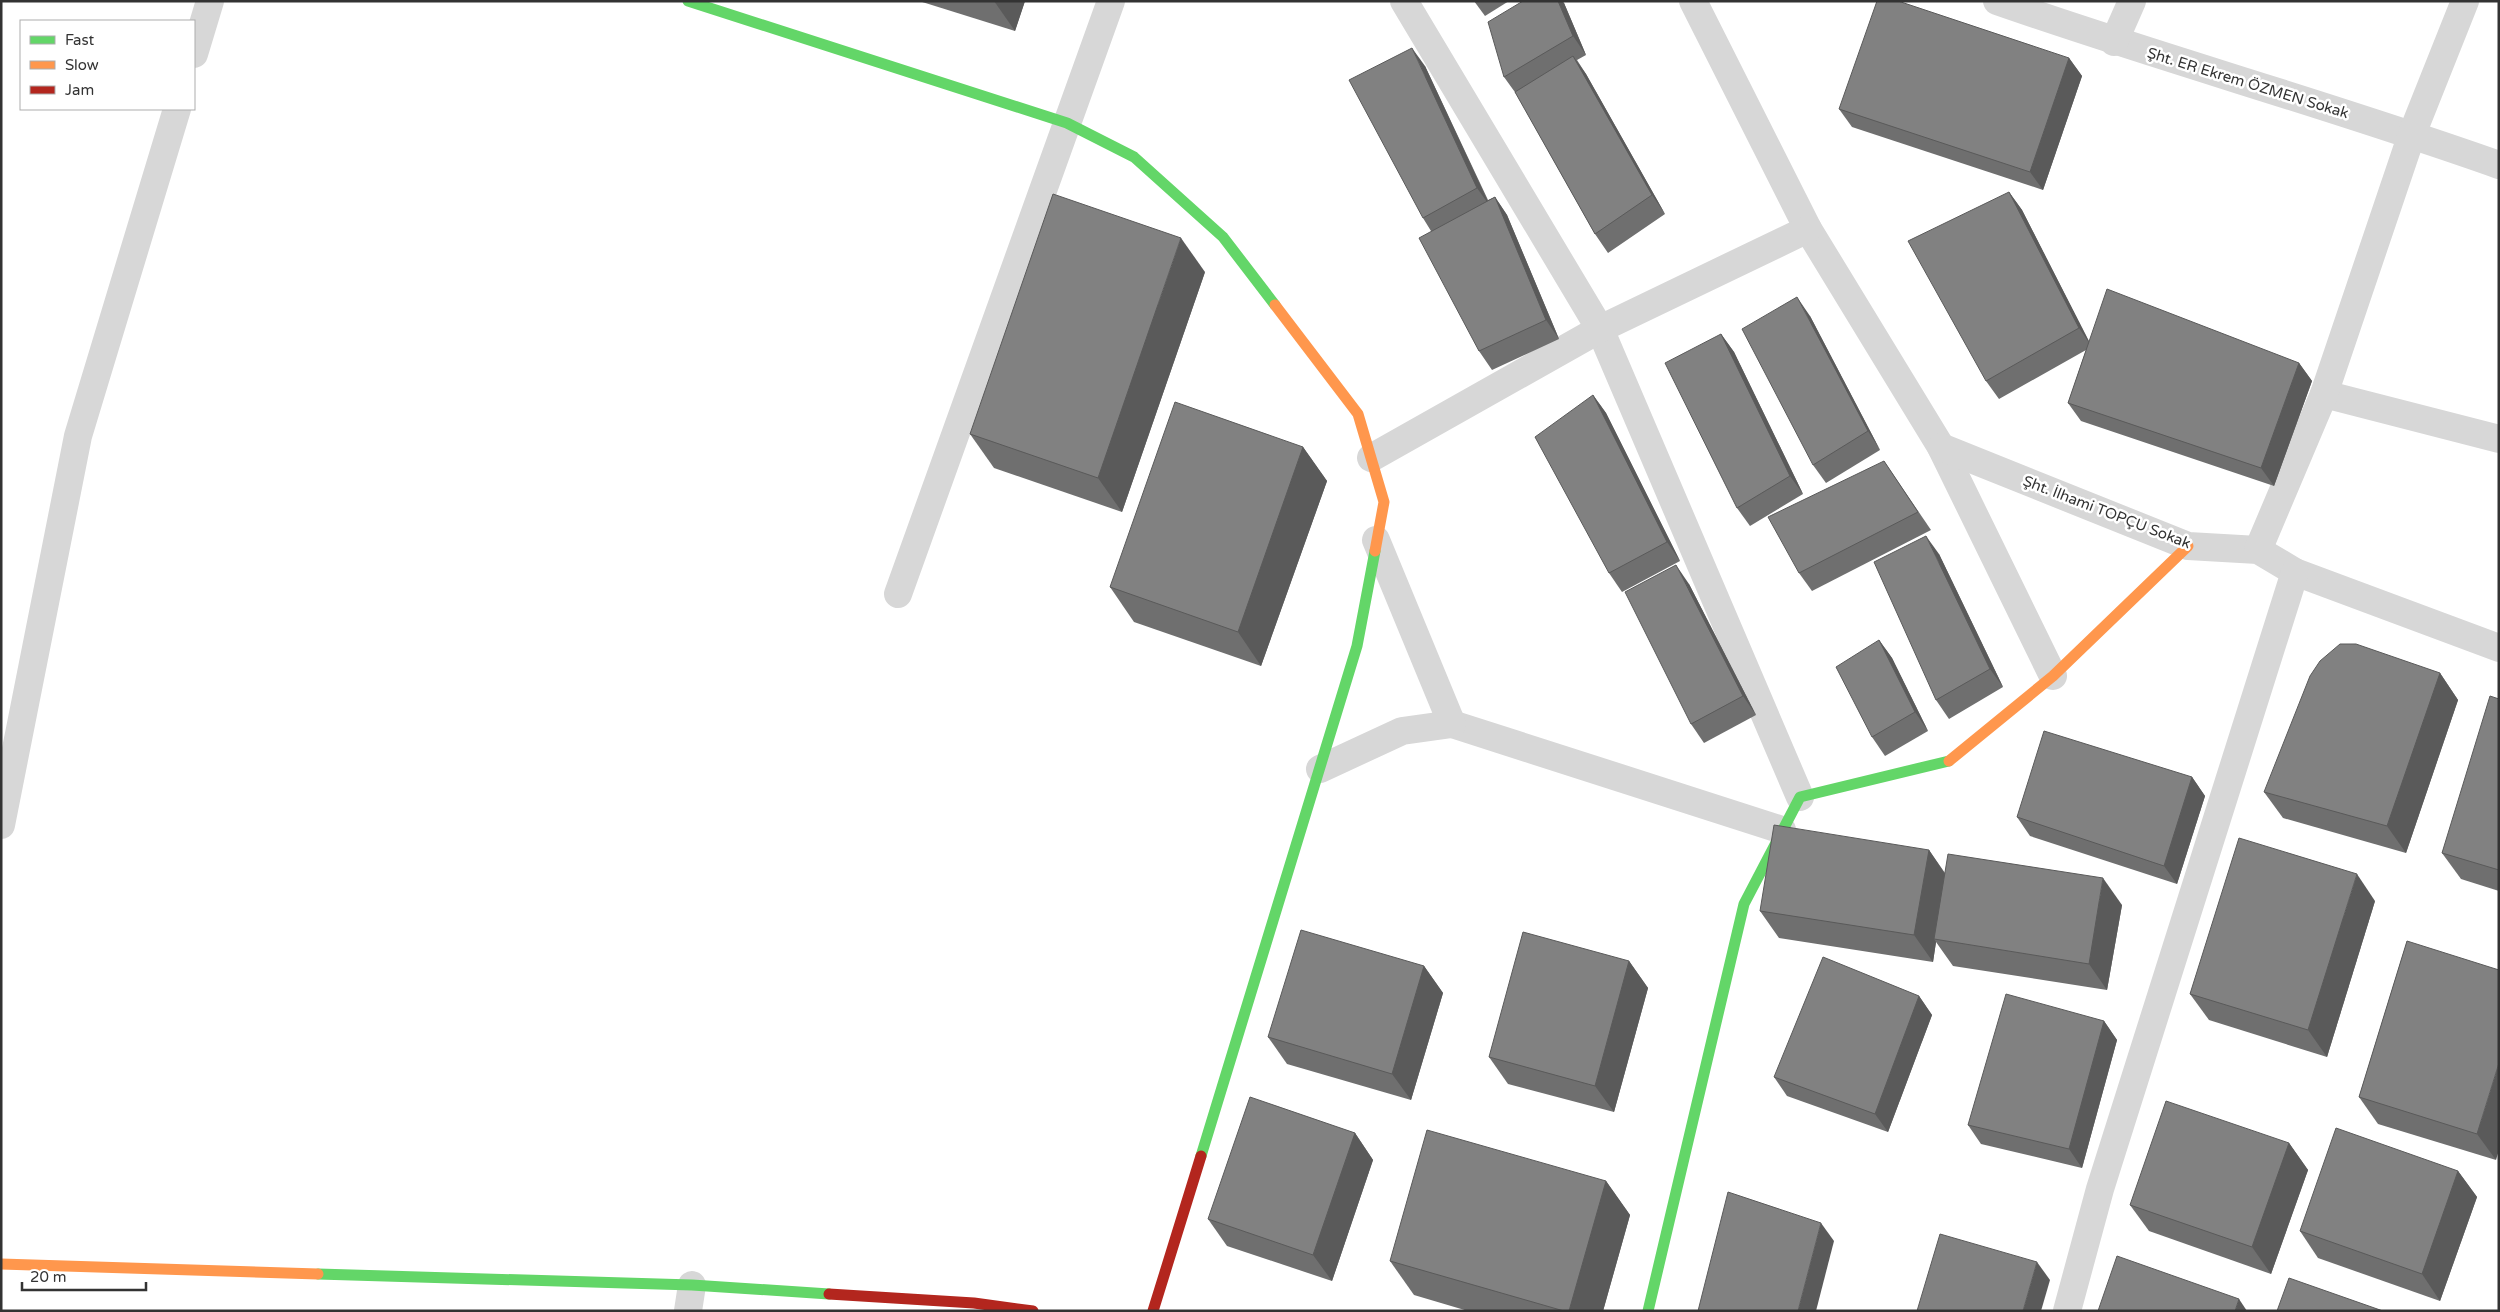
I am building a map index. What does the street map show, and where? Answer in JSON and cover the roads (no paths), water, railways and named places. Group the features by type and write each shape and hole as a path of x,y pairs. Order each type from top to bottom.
{"street":[{"path":"195,51 210,1"},
{"path":"688,1 1067,123 1134,158 1223,237 1358,414 1384,502 1357,646 1153,1311"},
{"path":"898,594 1110,1"},
{"path":"1404,1 1600,328 1800,797"},
{"path":"1693,1 1808,229 1942,446 2053,676"},
{"name":"Şht. ER Ekrem ÖZMEN Sokak","path":"1997,1 2114,42 2412,134 2499,164"},
{"path":"2114,42 2132,1"},
{"path":"2258,550 2324,394 2412,134 2465,1"},
{"path":"2,817 78,436 177,110"},
{"path":"1371,458 1600,328 1808,229"},
{"path":"2324,394 2499,439"},
{"name":"Şht. İlhami TOPÇU Sokak","path":"1942,446 2188,546 2258,550 2295,572 2499,648"},
{"path":"1376,540 1452,724"},
{"path":"1648,1311 1744,904 1800,797 1950,761 2053,676 2188,546"},
{"path":"2067,1311 2100,1188 2295,572"},
{"path":"1320,769 1402,731 1452,724 1782,830"},
{"path":"1,1264 690,1298 974,1303 1033,1311"}]}
